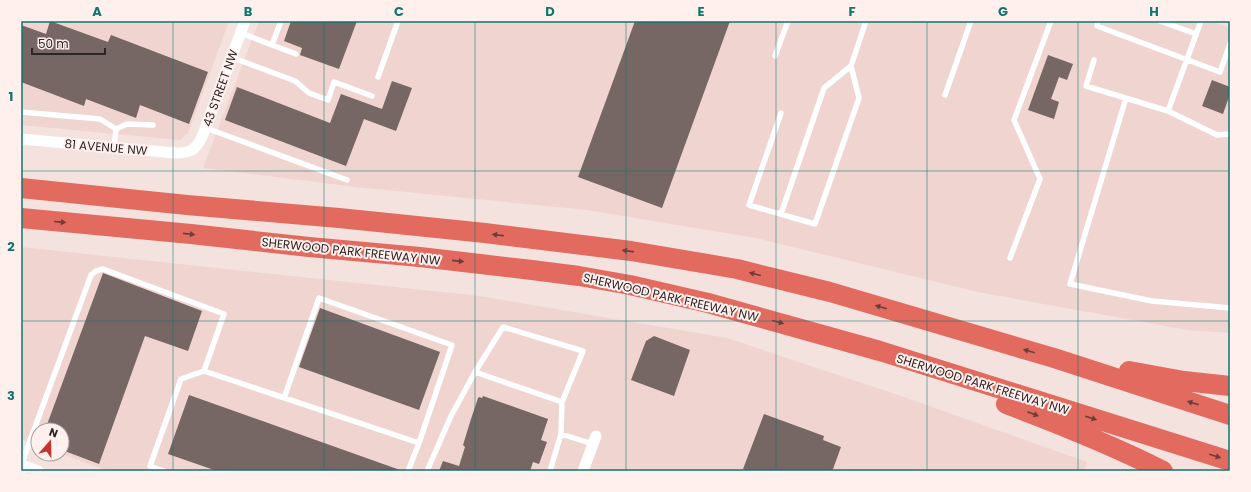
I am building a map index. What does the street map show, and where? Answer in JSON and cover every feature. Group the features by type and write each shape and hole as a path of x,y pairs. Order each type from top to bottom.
{"highway":[{"path":"21,188 462,230 631,251 737,270 830,292 1054,358 1230,415"},
{"name":"SHERWOOD PARK FREEWAY NW","path":"21,218 420,257 579,276 630,285 708,303 880,351 1230,461"},
{"path":"880,351 948,381 1062,425 1118,449 1163,471"},
{"path":"1054,358 1184,381 1230,386"}],"street":[{"name":"43 STREET NW","path":"191,151 199,144 206,128 245,21"},
{"name":"81 AVENUE NW","path":"21,139 175,153 191,151"},
{"path":"583,471 594,440"},
{"path":"21,465 38,471"}],"lane":[{"path":"272,45 281,21"},
{"path":"378,77 398,21"},
{"path":"776,56 788,21"},
{"path":"781,214 824,88 851,66 866,21"},
{"path":"946,95 970,21"},
{"path":"1010,258 1040,179 1014,120 1051,21"},
{"path":"1098,21 1097,26 1220,72 1230,44"},
{"path":"1160,21 1196,34"},
{"path":"1168,111 1200,21"},
{"path":"241,33 296,54"},
{"path":"231,57 295,81 309,93 328,100 334,82 372,96"},
{"path":"1094,60 1086,86 1168,111 1217,135 1230,134"},
{"path":"781,113 749,205 815,224 860,98 851,66"},
{"path":"1126,98 1070,284 1152,301 1230,308"},
{"path":"21,112 100,119 116,129"},
{"path":"116,129 127,124 153,125"},
{"path":"206,128 347,180"},
{"path":"114,148 116,129"},
{"path":"21,465 91,275 96,271 103,270 224,314 204,371"},
{"path":"284,398 319,298 452,345 408,471"},
{"path":"427,471 451,416 475,372 503,327 583,351 562,402 561,434 550,471"},
{"path":"164,471 149,469 181,379 204,371 419,443"},
{"path":"475,372 562,402"},
{"path":"561,434 594,440"}],"shaded area":[{"path":"21,21 229,21 188,133 180,140 21,125"},
{"path":"259,21 1210,21 1230,28 1230,333 1188,330 978,292 756,238 587,210 356,187 203,168"},
{"path":"21,247 479,296 727,338 898,395 1087,462 1084,471 108,471 70,457 70,422 30,422 30,442 21,439"}],"building":[{"path":"50,21 108,42 111,35 208,72 189,124 140,105 136,118 86,99 84,106 21,82 21,25 46,34"},
{"path":"291,21 357,21 339,69 300,55 302,48 284,41"},
{"path":"635,21 730,21 662,208 578,177"},
{"path":"1048,55 1073,64 1067,80 1059,77 1051,99 1059,102 1054,119 1028,110"},
{"path":"1212,80 1230,87 1230,94 1223,114 1202,106"},
{"path":"392,81 412,88 396,131 364,119 346,166 225,120 237,87 330,123 341,94 382,109"},
{"path":"103,273 202,311 188,351 145,336 99,464 70,453 70,422 48,422"},
{"path":"320,308 440,352 419,410 299,367"},
{"path":"654,336 690,350 674,396 631,380 646,341"},
{"path":"189,395 400,471 217,471 168,454"},
{"path":"483,396 548,419 541,440 547,442 539,464 533,462 530,471 439,471 443,461 459,466 465,447 463,445 478,398 482,398"},
{"path":"764,414 824,436 823,440 841,447 833,469 829,471 748,471 743,469"}]}
